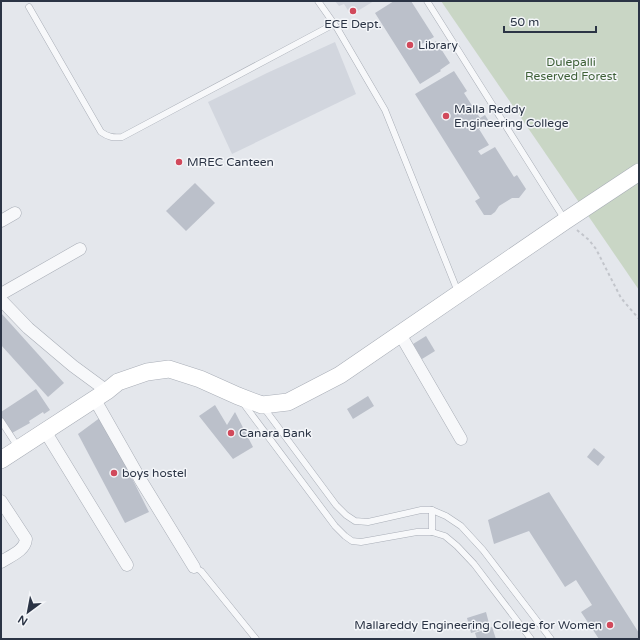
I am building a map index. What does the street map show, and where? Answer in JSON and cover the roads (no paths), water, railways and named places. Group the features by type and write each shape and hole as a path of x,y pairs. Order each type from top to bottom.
{"main road":[{"path":"1,460 118,382 147,372 169,369 200,379 262,405 288,402 340,375 639,172"}],"street":[{"path":"1,221 15,213"},
{"path":"1,294 80,248"},
{"path":"1,300 28,328 74,366 100,395 140,479 194,567"},
{"path":"400,334 461,439"},
{"path":"45,431 127,565"},
{"path":"1,501 26,539 25,545 21,549 1,562"}],"lane":[{"path":"318,1 334,24 385,110 458,294"},
{"path":"427,1 565,221"},
{"path":"29,7 101,132 114,138 122,136 168,113 334,24"},
{"path":"238,396 344,536 352,541 361,542 417,532 432,532 445,536 474,564 532,639"},
{"path":"262,405 336,504 346,515 355,521 368,522 421,510 432,510 446,516 461,526 483,550 551,639"},
{"path":"1,421 19,448"},
{"path":"432,510 432,532"},
{"path":"194,567 201,571 256,639"}],"place":[{"name":"ECE Dept.","path":"353,11"},
{"name":"Library","path":"410,45"},
{"name":"Malla Reddy Engineering College","path":"446,116"},
{"name":"MREC Canteen","path":"179,162"},
{"name":"Canara Bank","path":"231,433"},
{"name":"boys hostel","path":"114,473"},
{"name":"Mallareddy Engineering College for Women","path":"610,625"}],"park label":[{"name":"Dulepalli Reserved Forest","path":"571,69"}]}
